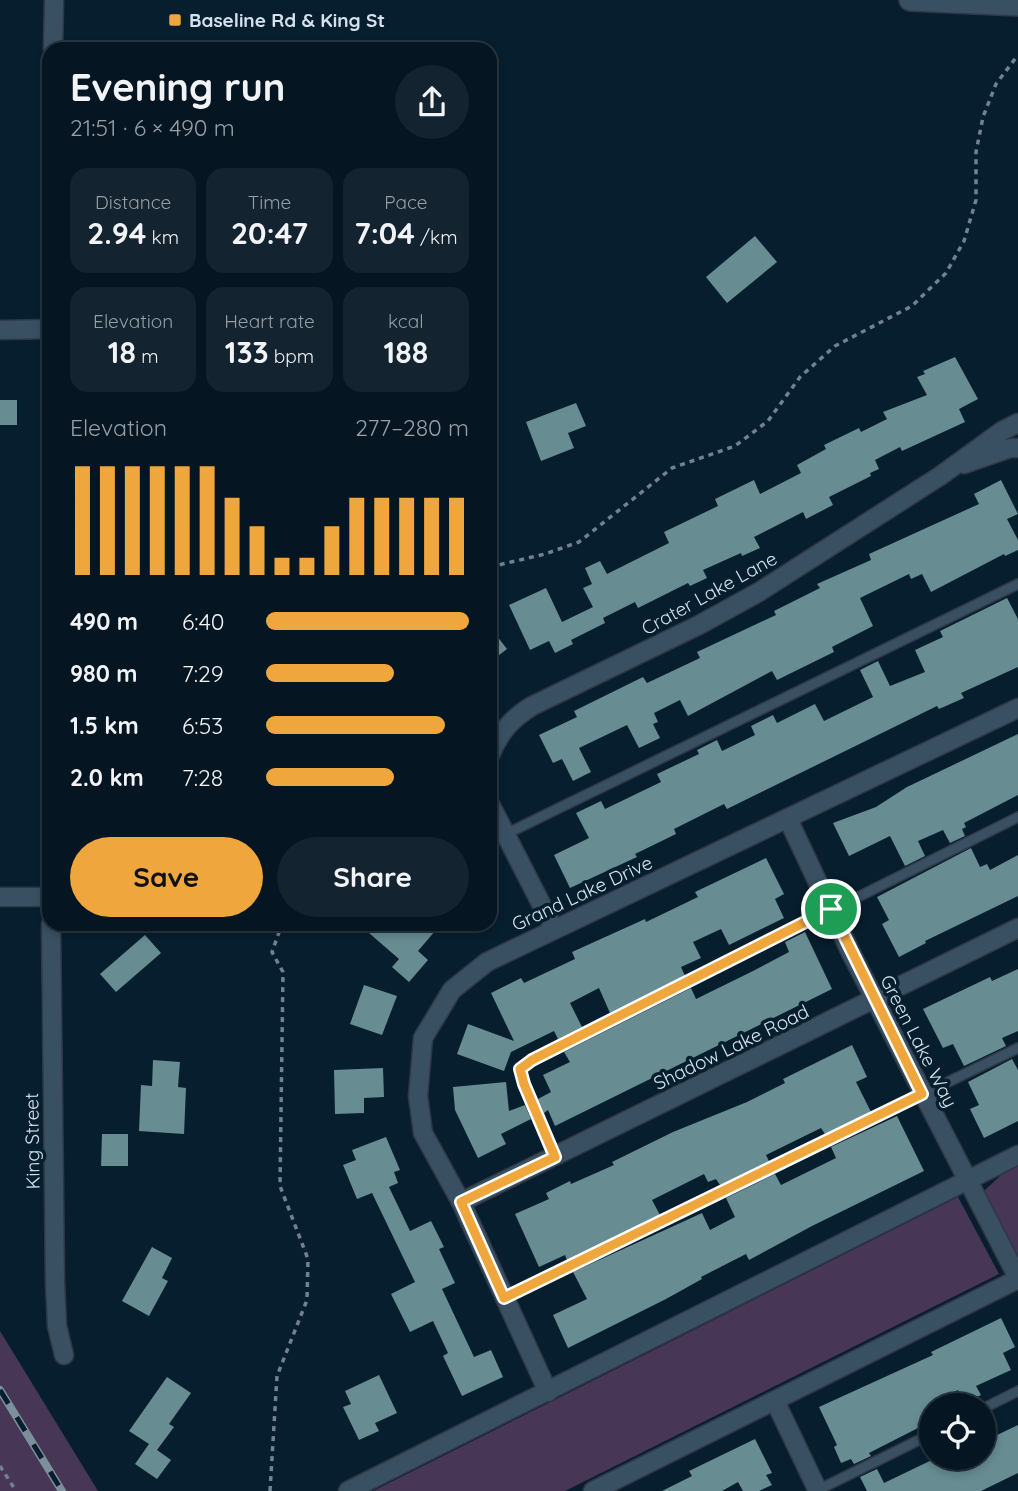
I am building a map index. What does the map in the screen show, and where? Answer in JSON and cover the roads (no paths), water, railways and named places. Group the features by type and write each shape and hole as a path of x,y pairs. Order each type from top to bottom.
{"main road":[{"path":"911,0 1018,5"}],"street":[{"path":"53,42 54,0"},
{"path":"0,330 42,329"},
{"name":"Crater Lake Lane","path":"497,739 512,719 532,706 759,593 1018,423"},
{"name":"Crater Lake Lane","path":"954,466 976,462 1010,448 1018,448"},
{"name":"Grand Lake Drive","path":"548,1392 461,1202 423,1133 418,1096 423,1038 452,990 487,962 1018,708"},
{"name":"Green Lake Way","path":"788,819 922,1094 1018,1279"},
{"path":"497,820 554,929"},
{"path":"0,897 42,897"},
{"name":"Shadow Lake Road","path":"461,1202 1018,928"},
{"name":"King Street","path":"51,931 55,1282 57,1326 64,1355"},
{"path":"348,1491 1018,1156"},
{"path":"593,1491 1018,1279"},
{"path":"775,1401 817,1491"}],"lane":[{"path":"504,835 1018,584"},
{"path":"555,1157 520,1069 532,1060 1018,817"},
{"path":"504,1298 1018,1048"},
{"path":"996,1402 1018,1391"},
{"path":"817,1491 919,1440"}],"railway":[{"path":"0,1390 62,1491"}],"place":[{"name":"Baseline Rd & King St","path":"175,20"}]}
